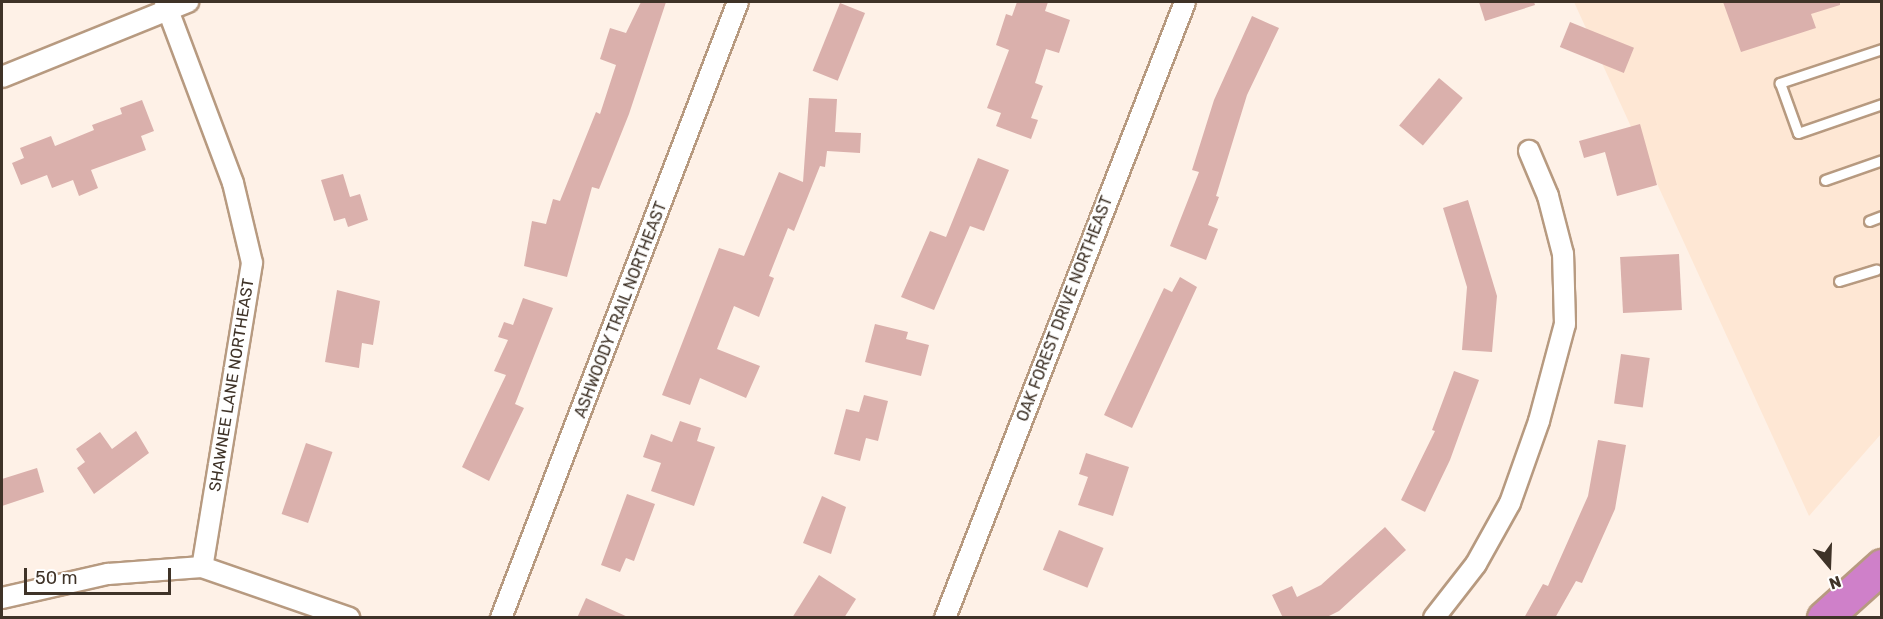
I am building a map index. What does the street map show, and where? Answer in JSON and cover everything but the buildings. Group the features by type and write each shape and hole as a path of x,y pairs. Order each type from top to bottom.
{"highway":[{"path":"1824,618 1881,566"}],"street":[{"path":"2,77 166,5 188,2"},
{"name":"ASHWOODY TRAIL NORTHEAST","path":"501,618 738,2"},
{"name":"OAK FOREST DRIVE NORTHEAST","path":"945,618 1185,2"},
{"name":"SHAWNEE LANE NORTHEAST","path":"166,5 233,183 252,263 202,567"},
{"path":"1434,618 1476,564 1510,503 1539,421 1565,324 1563,254 1548,196 1529,151"},
{"path":"2,598 108,574 202,567 349,618"}],"lane":[{"path":"1881,49 1780,83 1798,133 1881,104"},
{"path":"1825,180 1881,160"},
{"path":"1869,221 1881,216"},
{"path":"1839,281 1876,270"}],"shaded area":[{"path":"1574,2 1881,2 1881,434 1809,516"}]}
